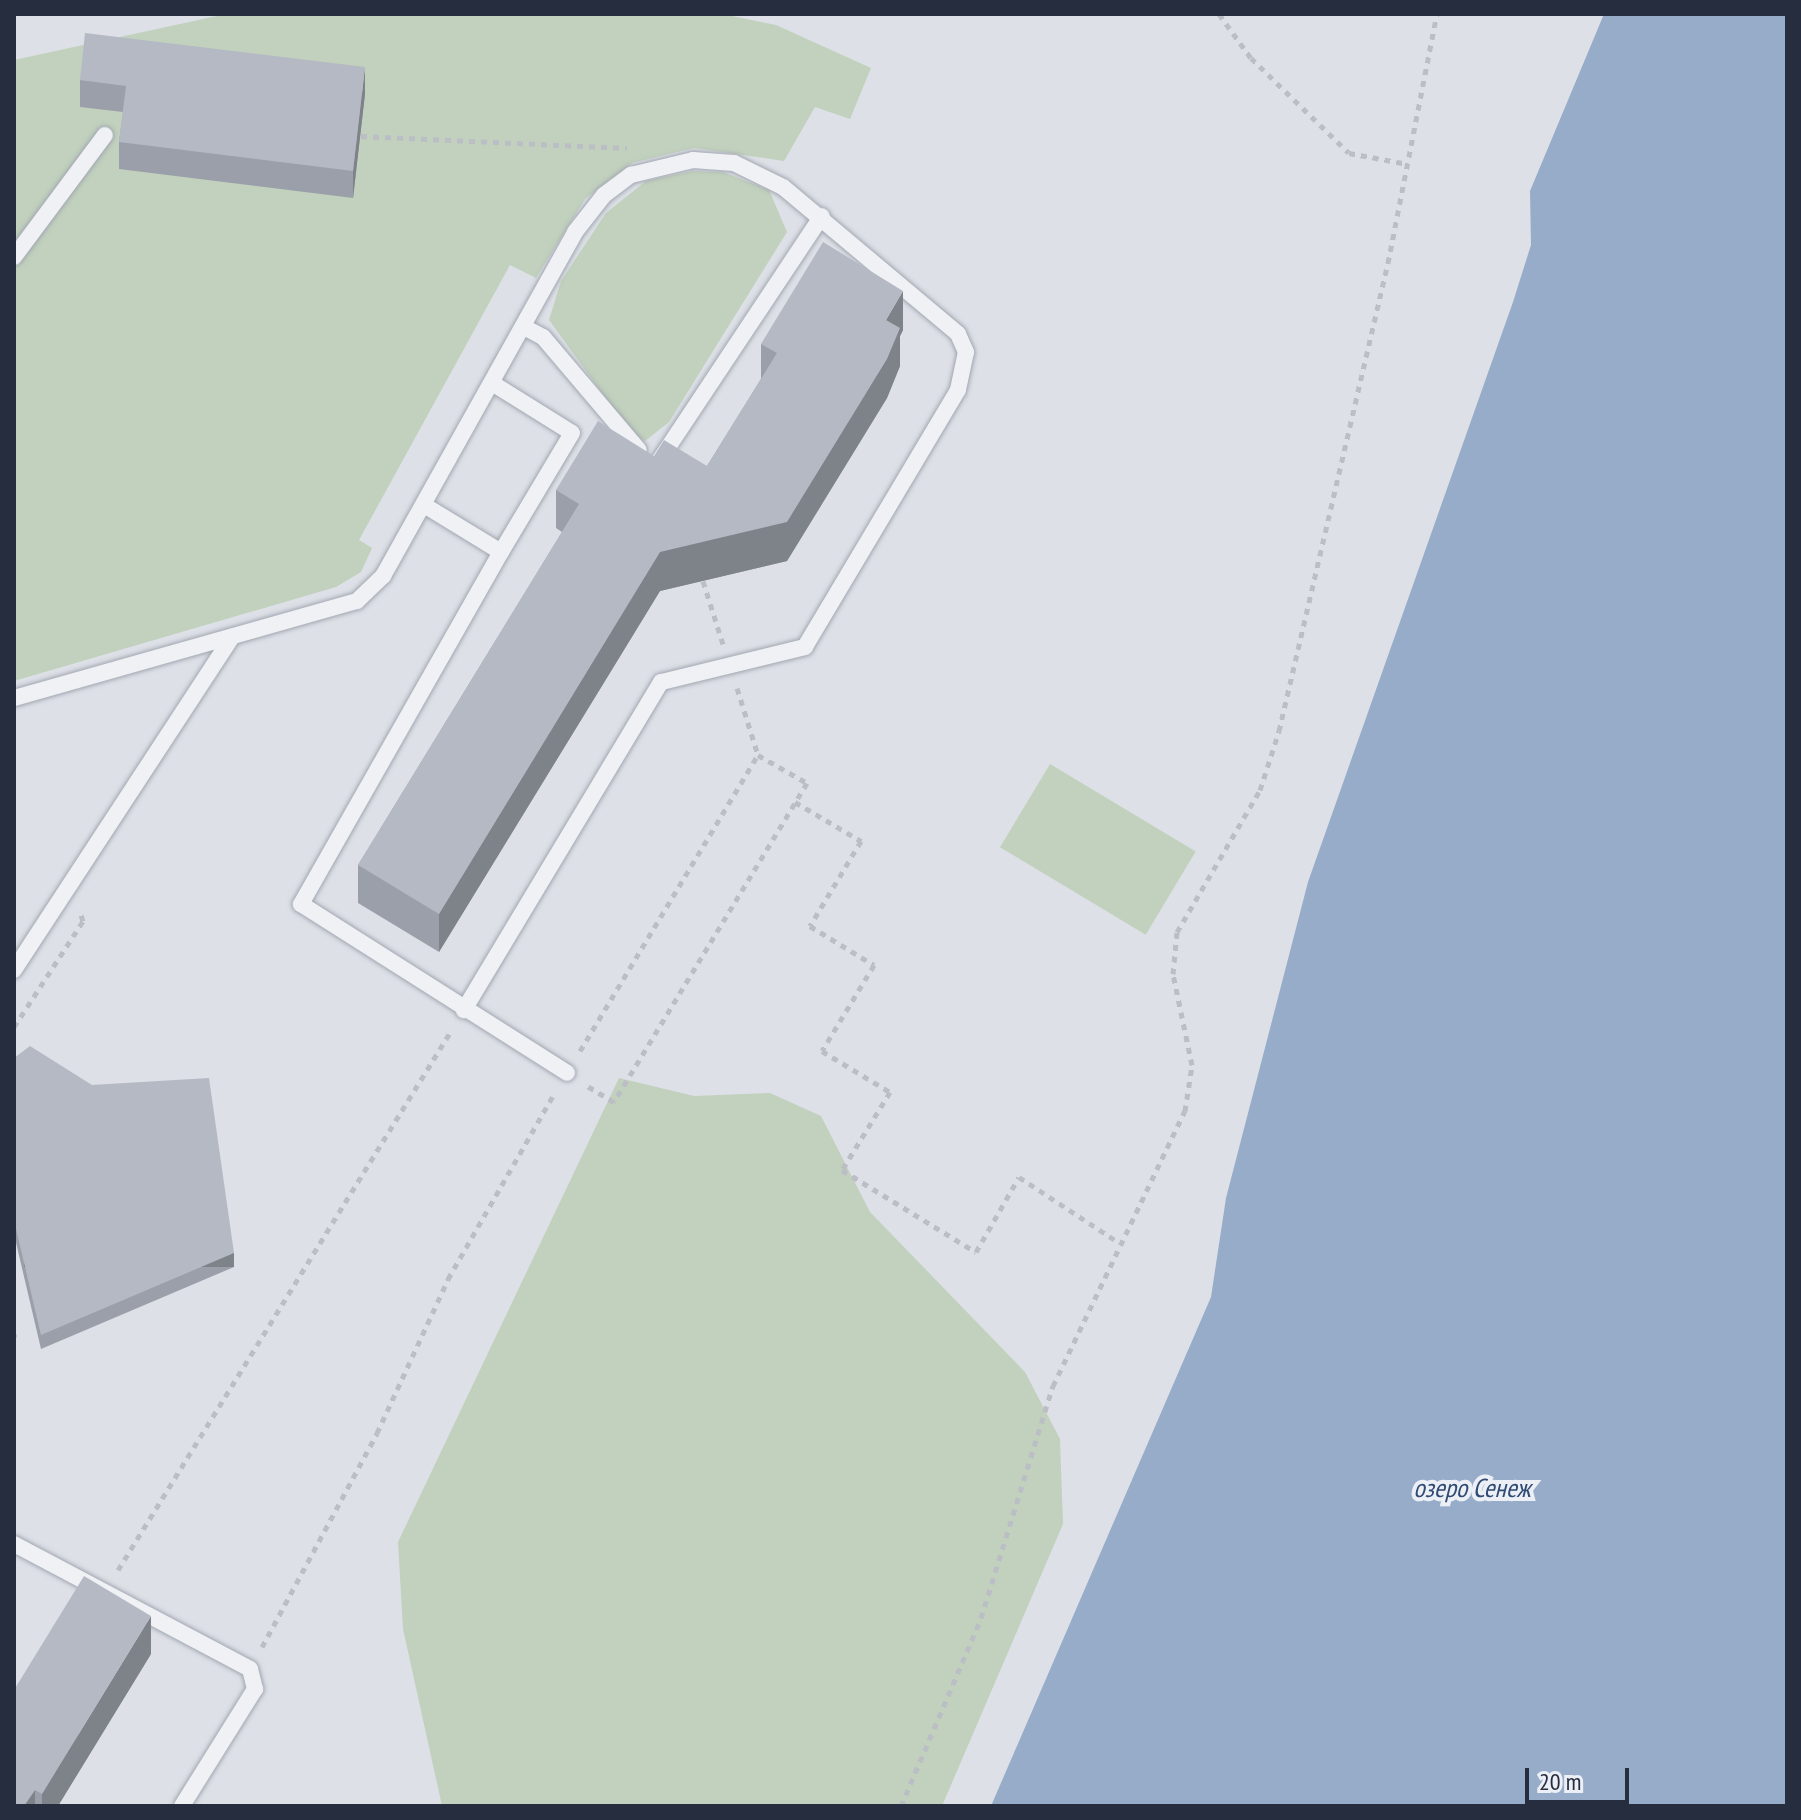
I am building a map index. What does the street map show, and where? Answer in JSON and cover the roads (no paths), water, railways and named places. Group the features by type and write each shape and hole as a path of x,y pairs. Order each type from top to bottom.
{"lane":[{"path":"14,257 105,135"},
{"path":"14,698 232,637 368,594 424,505 524,327 604,195 631,175 672,162 734,163 822,216 943,317 966,352 965,371 805,647 661,682 464,1010"},
{"path":"524,327 543,337 628,443 658,462 822,216"},
{"path":"492,383 572,433 301,897 309,914 567,1073"},
{"path":"424,505 501,552"},
{"path":"14,970 232,637"},
{"path":"14,1544 250,1669 255,1689 182,1806"}],"water":[{"name":"озеро Сенеж","path":"1604,14 1787,14 1787,1806 991,1806 1211,1297 1226,1198 1308,882 1513,302 1531,245 1530,191"}]}
